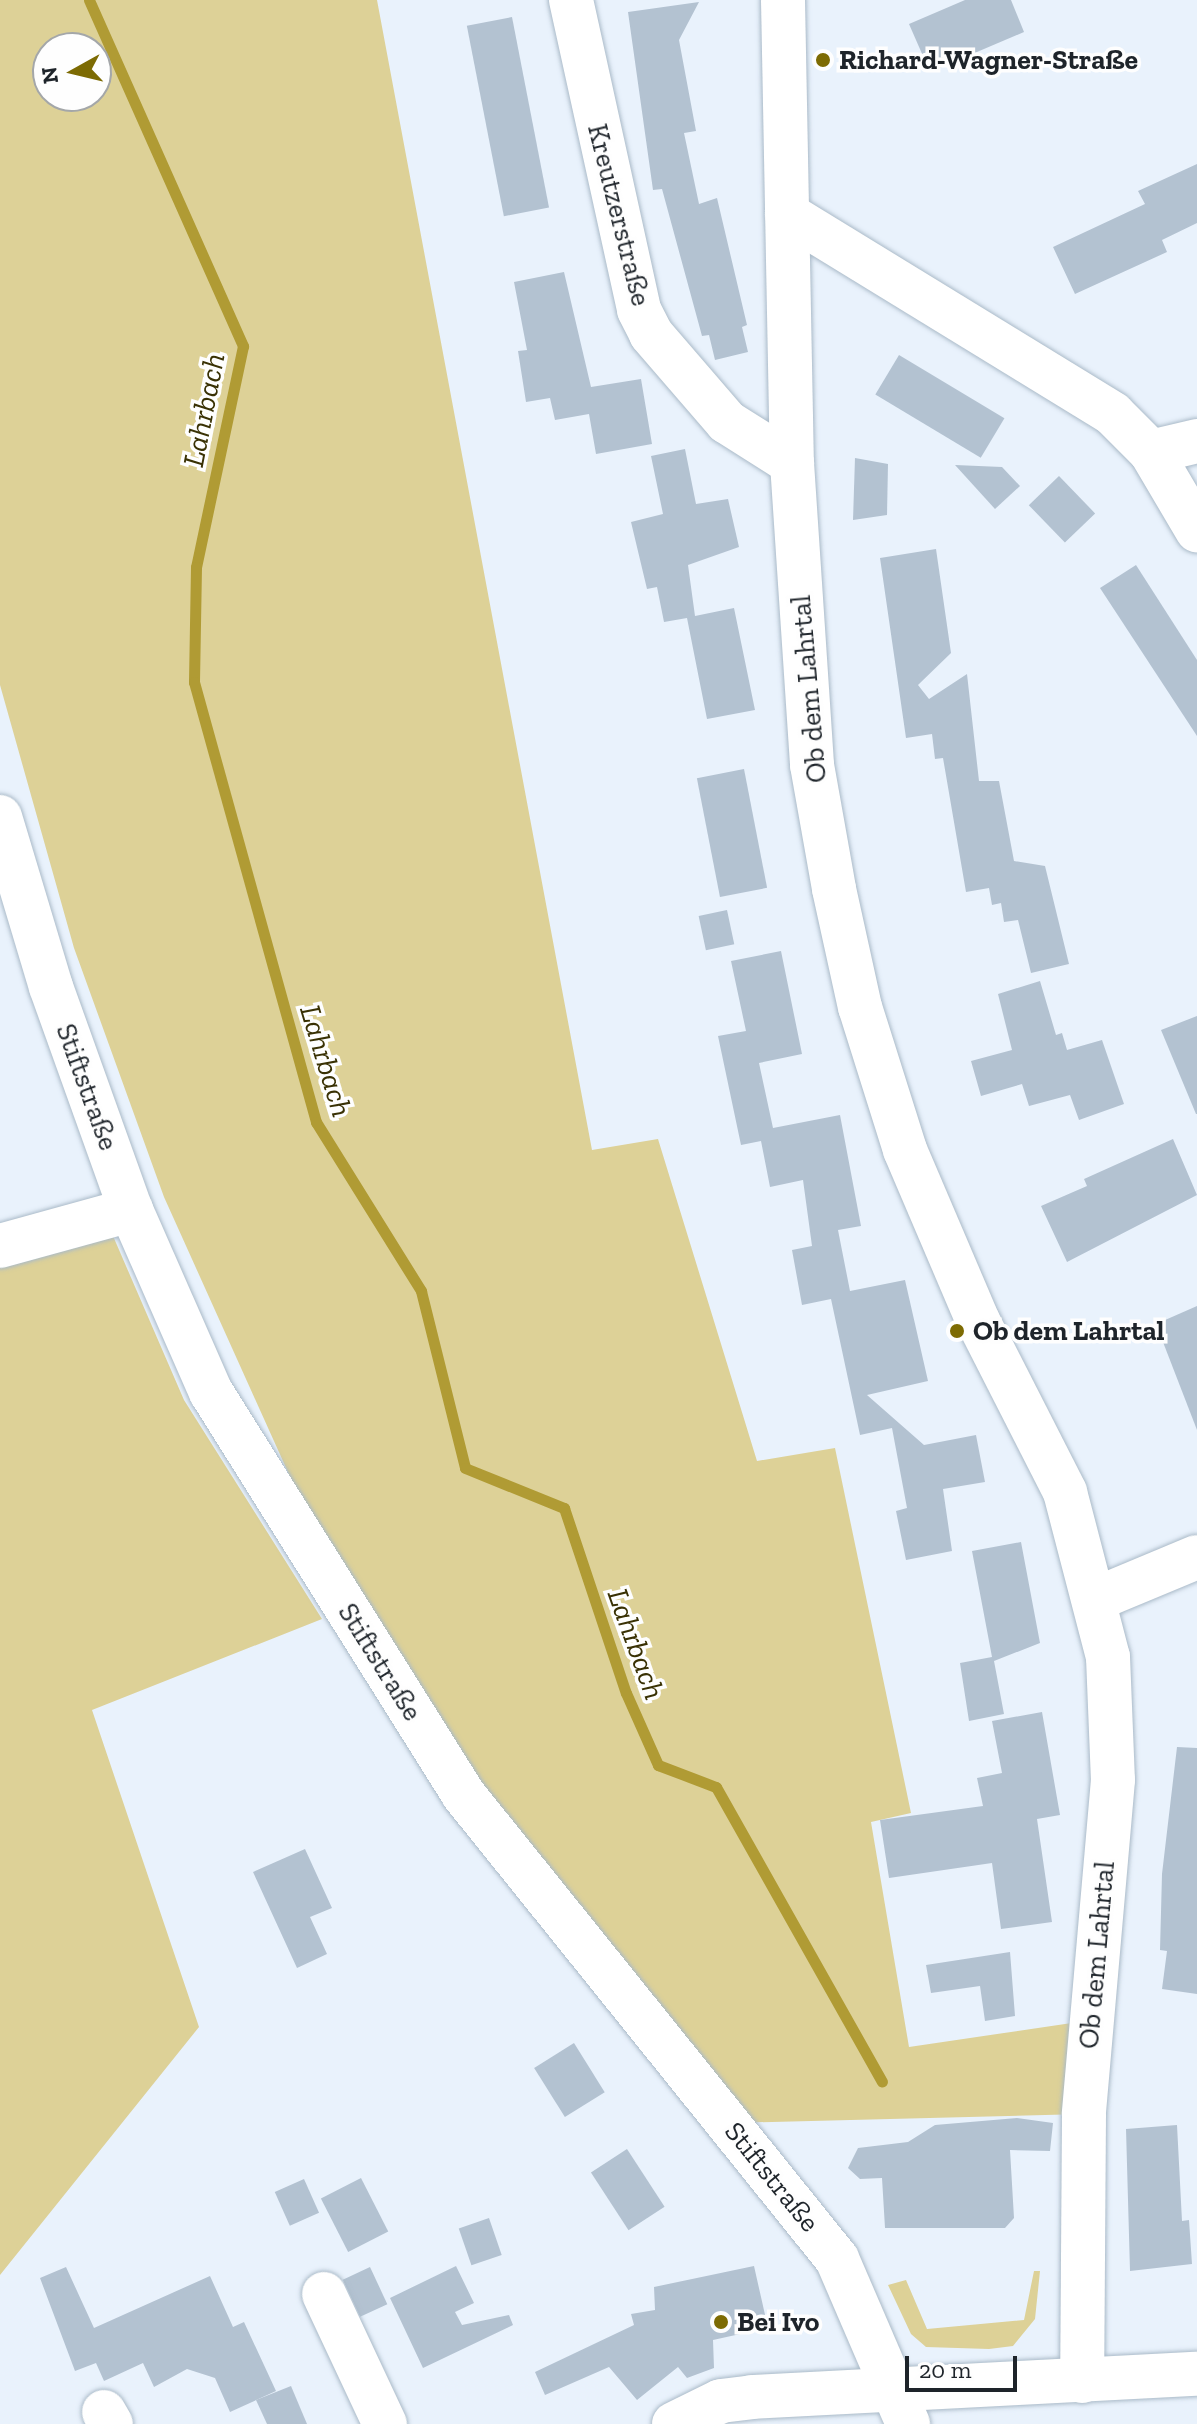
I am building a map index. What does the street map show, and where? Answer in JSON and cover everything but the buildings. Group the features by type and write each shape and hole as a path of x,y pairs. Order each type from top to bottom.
{"street":[{"name":"Kreutzerstraße","path":"571,0 639,310 651,334 727,422 792,463"},
{"name":"Ob dem Lahrtal","path":"783,0 792,463 812,765 860,1007 905,1150 978,1321 1065,1492 1096,1599 1108,1657 1113,1780 1084,2114 1082,2381"},
{"path":"787,214 1113,414 1151,452 1197,530"},
{"path":"1151,452 1197,441"},
{"name":"Stiftstraße","path":"0,817 51,987 131,1210 211,1392 463,1794 799,2206 837,2259 902,2407"},
{"path":"0,1246 131,1210"},
{"path":"1096,1599 1197,1557"},
{"path":"324,2294 385,2424"},
{"path":"674,2424 721,2401 902,2407 1082,2381 1197,2374"}],"shaded area":[{"path":"0,0 377,0 592,1150 658,1139 757,1461 835,1448 911,1813 871,1822 909,2047 1092,2020 1084,2114 729,2123 355,1621 164,1197 74,948 0,685"},
{"path":"110,1229 184,1400 322,1619 92,1710 199,2027 0,2275 0,1246"},
{"path":"1034,2271 1040,2271 1035,2319 1013,2346 989,2349 926,2347 911,2334 888,2285 906,2280 927,2329 1024,2320"}],"waterway":[{"name":"Lahrbach","path":"89,0 243,346 196,567 194,682 316,1122 421,1291 465,1468 564,1508 626,1693 658,1765 716,1787 882,2082"}],"place":[{"name":"Richard-Wagner-Straße","path":"823,60"},
{"name":"Ob dem Lahrtal","path":"957,1331"},
{"name":"Bei Ivo","path":"721,2322"}]}
